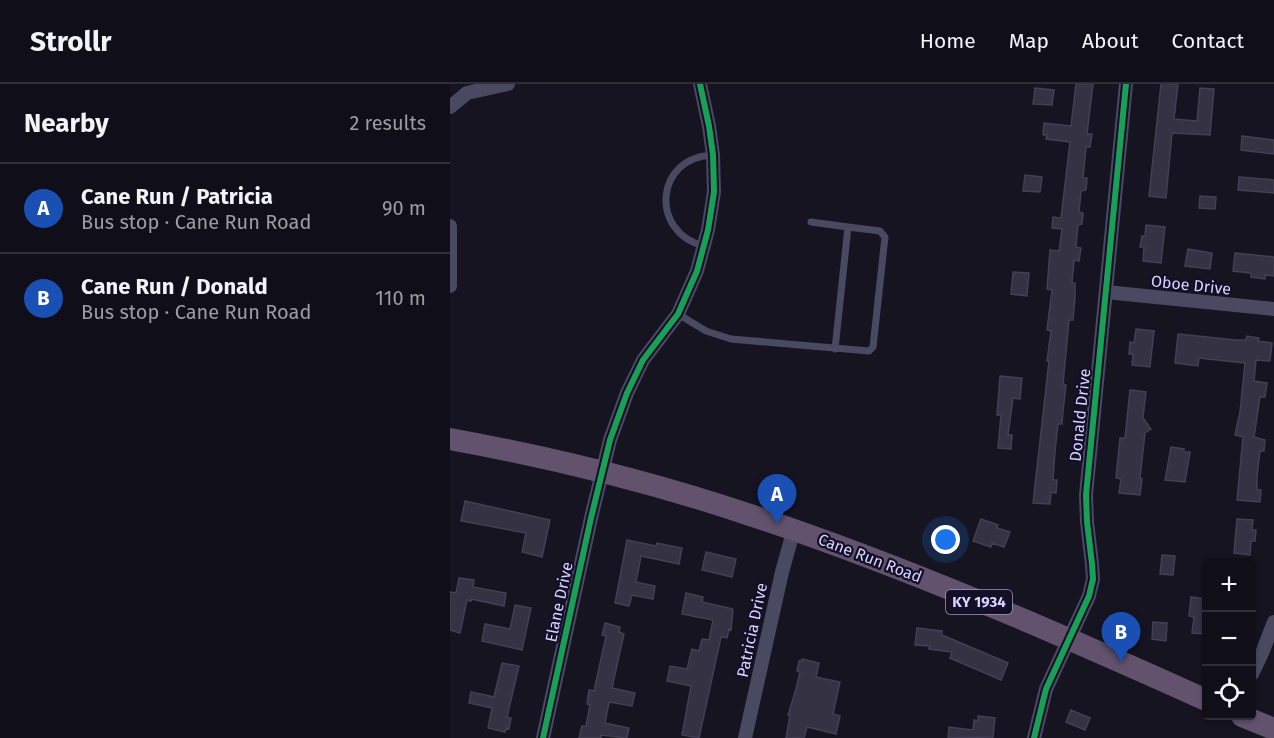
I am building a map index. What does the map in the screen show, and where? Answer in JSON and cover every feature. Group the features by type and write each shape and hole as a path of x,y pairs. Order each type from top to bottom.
{"highway":[{"name":"Cane Run Road","path":"450,439 524,453 602,472 687,495 794,530 923,579 1202,698"},
{"path":"1252,720 1274,729"}],"street":[{"path":"450,107 466,89 508,84"},
{"name":"Elane Drive","path":"543,738 602,472 627,393 643,360 678,314 697,271 704,246 714,192 709,126 700,84"},
{"name":"Donald Drive","path":"1034,738 1046,689 1089,596 1093,579 1086,495 1126,84"},
{"path":"450,226 450,286"},
{"name":"Oboe Drive","path":"1106,292 1274,309"},
{"name":"Patricia Drive","path":"745,738 782,572 794,530"},
{"path":"1255,666 1274,622"}],"lane":[{"path":"704,246 688,241 673,226 666,204 666,192 668,183 681,167 696,158 712,155"},
{"path":"678,314 706,331 731,339 869,351 873,347 885,237 880,231 811,222"},
{"path":"836,349 848,227"}],"building":[{"path":"1076,84 1093,84 1087,134 1092,134 1090,147 1086,147 1083,178 1087,178 1086,190 1081,191 1079,212 1083,213 1082,224 1078,225 1076,247 1081,248 1079,261 1074,260 1073,320 1069,320 1062,424 1058,424 1055,451 1053,480 1057,480 1056,493 1051,492 1050,504 1033,503 1049,361 1047,361 1051,331 1047,330 1052,290 1047,289 1050,250 1059,251 1062,229 1052,228 1053,217 1061,218 1070,142 1046,139 1047,135 1043,135 1044,123 1071,126"},
{"path":"1161,84 1178,84 1174,119 1197,121 1200,88 1214,89 1210,135 1172,133 1166,198 1149,196"},
{"path":"1035,88 1054,90 1052,105 1033,104"},
{"path":"1242,136 1274,140 1274,154 1241,150"},
{"path":"1025,175 1042,177 1040,192 1023,191"},
{"path":"1239,177 1274,180 1274,193 1238,190"},
{"path":"1200,196 1216,197 1215,209 1199,208"},
{"path":"1146,225 1165,227 1161,263 1143,261 1144,247 1140,247 1142,236 1145,236"},
{"path":"1188,249 1212,253 1210,269 1185,266"},
{"path":"1235,253 1274,257 1274,276 1265,275 1265,279 1251,277 1251,273 1233,271"},
{"path":"1013,272 1029,273 1027,296 1011,294"},
{"path":"1136,329 1154,331 1150,367 1132,365 1133,354 1129,354 1130,342 1134,343"},
{"path":"1178,334 1236,340 1246,340 1247,336 1259,338 1258,341 1272,343 1270,361 1256,360 1254,381 1267,383 1265,397 1260,397 1254,437 1265,440 1264,451 1260,451 1257,476 1257,490 1261,490 1260,502 1237,500 1243,437 1235,435 1245,363 1199,358 1198,366 1175,363"},
{"path":"1000,376 1022,378 1020,399 1013,398 1008,435 1012,435 1011,449 998,448 1001,415 997,415"},
{"path":"1130,390 1146,392 1143,418 1151,429 1145,433 1140,495 1119,493 1121,479 1116,478 1120,438 1125,438"},
{"path":"1171,447 1190,452 1185,482 1165,480"},
{"path":"465,501 550,520 542,557 522,552 526,533 461,521"},
{"path":"981,519 1010,532 1004,547 992,543 991,547 973,541"},
{"path":"1237,519 1253,520 1252,530 1256,530 1255,541 1251,541 1250,555 1234,553"},
{"path":"627,540 682,548 679,564 641,556 636,582 655,586 653,599 632,595 629,606 615,603"},
{"path":"706,552 736,559 732,577 702,570"},
{"path":"1162,555 1175,556 1173,575 1160,574"},
{"path":"459,578 474,580 473,587 506,593 504,606 467,600 460,633 450,630 450,592 456,593"},
{"path":"686,593 703,597 702,602 733,609 731,630 729,629 727,638 721,637 699,738 682,735 691,686 667,681 670,666 687,669 692,649 699,651 702,639 709,640 713,620 682,614"},
{"path":"1191,597 1202,598 1202,634 1192,633 1194,617 1189,616"},
{"path":"515,605 531,608 522,650 482,641 485,624 510,629"},
{"path":"1153,622 1167,623 1166,641 1152,639"},
{"path":"605,623 620,627 619,632 624,634 612,688 635,693 632,706 609,702 605,723 629,728 627,738 601,735 601,738 579,738 582,726 586,726 590,705 587,704 589,690 594,691 606,636 602,635"},
{"path":"917,628 942,631 942,635 1008,663 1001,680 950,658 952,652 929,649 930,646 915,645"},
{"path":"802,659 819,663 816,677 840,682 833,714 840,716 836,734 807,727 804,738 786,738 790,715 788,715 800,672 797,671 799,661"},
{"path":"502,663 519,666 507,717 511,718 509,729 506,728 505,732 488,728 492,708 469,703 471,692 494,697"},
{"path":"1071,710 1090,718 1085,730 1066,722"},
{"path":"978,716 995,718 993,737 948,738 949,727 973,730 974,720 978,721"}],"cycle path":[{"path":"543,738 610,440 627,393 643,360 678,314 697,271 708,230 714,192 713,155 700,84"},
{"path":"1034,738 1046,689 1089,596 1093,579 1086,495 1126,84"}],"place":[{"name":"Cane Run / Patricia","path":"777,524"},
{"name":"Cane Run / Donald","path":"1121,662"}]}
